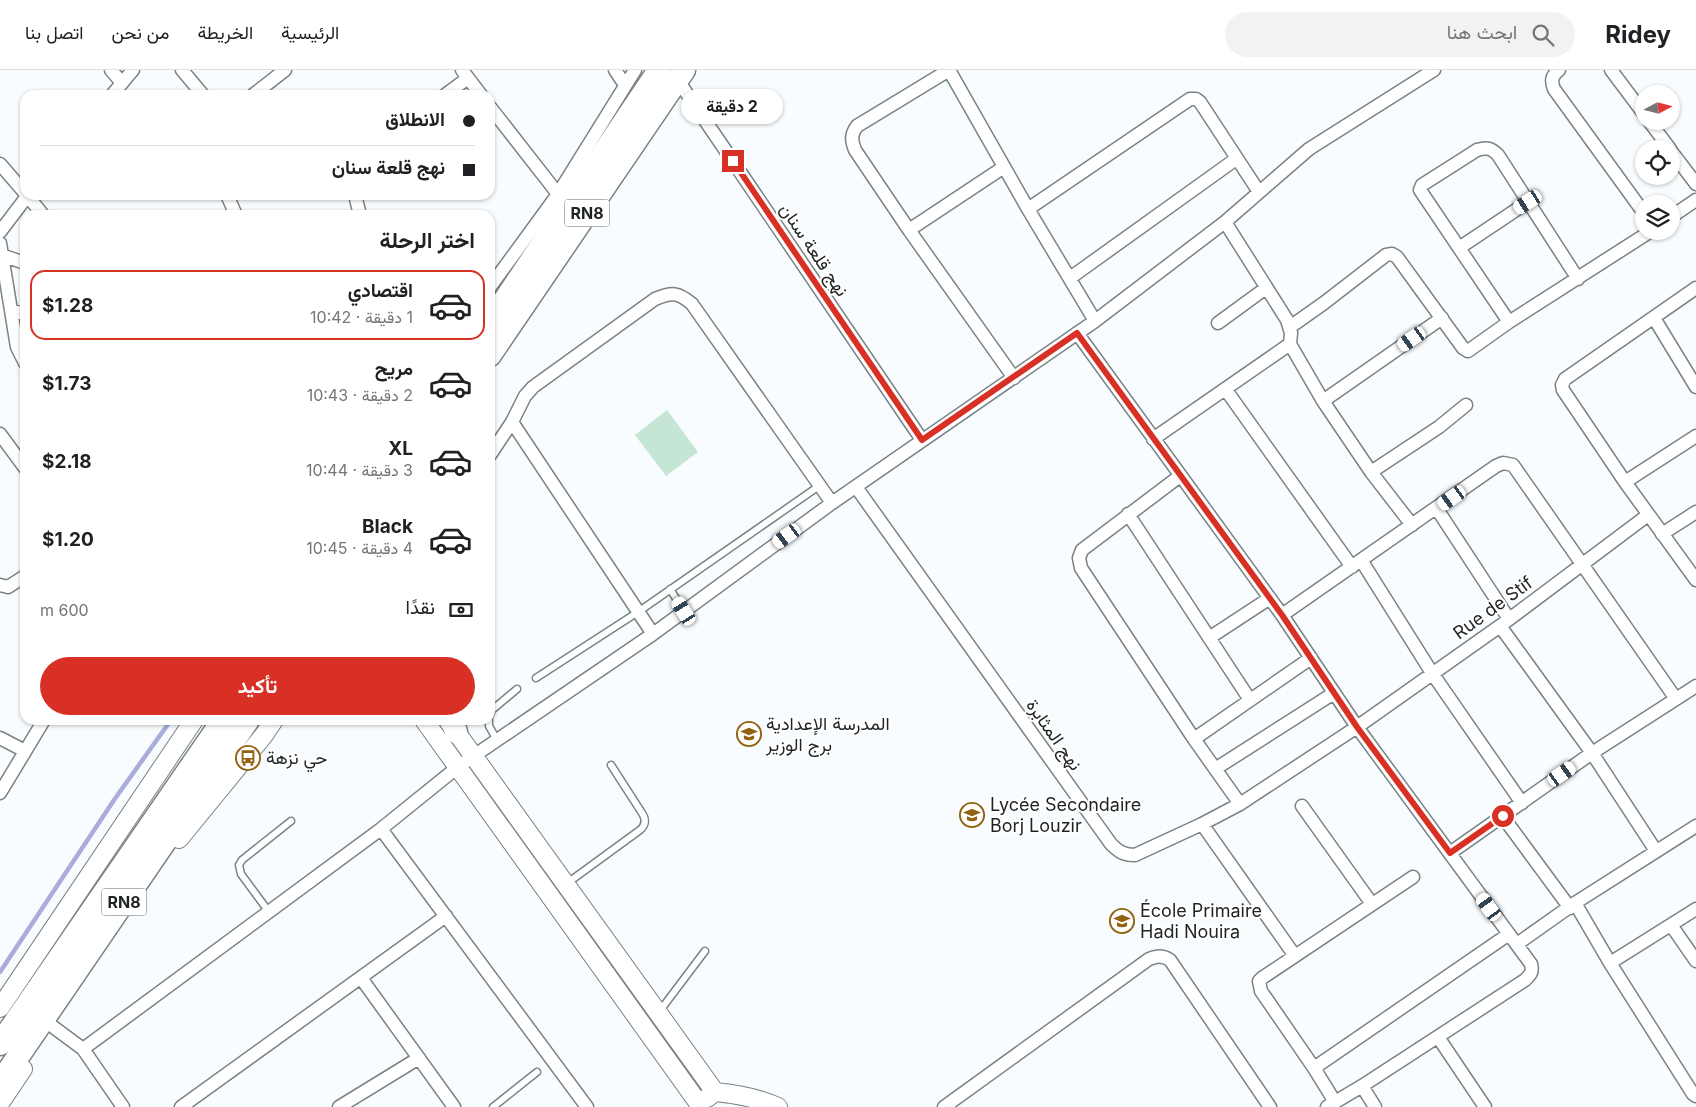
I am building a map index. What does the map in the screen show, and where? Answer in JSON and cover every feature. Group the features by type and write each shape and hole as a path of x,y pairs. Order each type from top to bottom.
{"highway":[{"name":"RN8","path":"495,315 673,73"},
{"name":"RN8","path":"495,349 673,73"},
{"name":"RN8","path":"0,1044 220,725"},
{"name":"RN8","path":"0,1083 43,1030 245,725"},
{"path":"188,826 256,725"},
{"path":"0,1101 43,1030"}],"street":[{"path":"111,70 122,83"},
{"path":"116,90 133,70"},
{"path":"182,70 199,90"},
{"path":"260,90 286,70"},
{"path":"615,70 625,84"},
{"path":"495,279 558,194 635,70"},
{"path":"1014,378 855,150 852,142 852,133 857,126 949,70 1028,209 1095,321"},
{"path":"83,1049 381,829 458,766 653,634 832,503 1095,321 1225,222 1309,148 1417,75 1434,70"},
{"path":"1559,70 1552,76 1551,82 1554,89 1635,202"},
{"path":"1611,70 1635,102"},
{"name":"نهج قلعة سنان","path":"673,73 922,440"},
{"path":"450,90 465,74 477,90"},
{"path":"1028,209 1190,99 1196,99 1200,102 1259,192"},
{"path":"495,113 558,194"},
{"path":"1510,322 1458,248 1421,192 1420,187 1477,150 1485,147 1492,149 1498,155 1578,279"},
{"path":"1070,278 1236,159"},
{"path":"1680,163 1696,184"},
{"path":"1,166 20,187"},
{"path":"909,230 1004,167"},
{"path":"1,228 23,200"},
{"path":"31,200 39,210"},
{"path":"1680,211 1696,200"},
{"path":"1458,248 1528,202"},
{"path":"1225,222 1290,327 1290,344 1323,401 1371,472 1412,526"},
{"path":"1290,327 1390,254 1397,258 1463,348 1466,351 1470,350 1637,240"},
{"path":"1,249 20,260"},
{"path":"1,249 17,347 20,353"},
{"path":"1218,323 1266,288"},
{"path":"1696,288 1565,379 1562,386 1625,482 1696,580"},
{"path":"495,448 512,422 525,396 533,387 655,299 666,294 681,295 692,304 832,503"},
{"path":"11,310 20,313"},
{"path":"1323,401 1442,318"},
{"path":"1654,318 1696,387"},
{"path":"1077,333 1270,598 1357,727 1531,964 1532,974 1525,980 1331,1105 1314,1068 1259,986 1259,981 1413,876"},
{"path":"1153,439 1290,344"},
{"path":"1226,390 1356,563 1522,803"},
{"path":"1371,472 1433,431 1466,405"},
{"path":"512,422 653,634"},
{"path":"0,434 20,461"},
{"path":"1625,482 1696,436"},
{"path":"1282,615 1496,466 1507,463 1513,465 1676,699"},
{"path":"1180,476 1082,550 1079,558 1081,568 1194,739 1240,804"},
{"name":"نهج المثابرة","path":"856,487 1111,844 1119,852 1126,855 1135,855 1202,824 1240,804 1357,727"},
{"path":"1437,508 1504,622 1656,851"},
{"path":"1662,534 1696,512"},
{"path":"1128,514 1250,700"},
{"name":"Rue de Stif","path":"1357,727 1504,622 1648,515"},
{"path":"1,586 8,587 20,580"},
{"path":"1209,638 1270,598"},
{"path":"1194,739 1310,658"},
{"path":"1450,853 1592,753 1696,686"},
{"path":"1215,769 1334,693"},
{"path":"0,793 41,725"},
{"path":"0,1008 191,725"},
{"path":"123,1107 83,1049 43,1030 188,826 271,725"},
{"path":"428,725 699,1106 715,1092"},
{"path":"452,725 715,1092 745,1096 778,1107"},
{"path":"0,738 25,751"},
{"path":"1302,806 1372,904"},
{"path":"1503,816 1573,906 1696,1096"},
{"path":"1202,824 1295,956"},
{"path":"1314,1068 1513,939 1573,906 1696,826"},
{"path":"381,829 587,1107"},
{"path":"1610,963 1696,909"},
{"path":"181,1107 446,916"},
{"path":"1671,925 1696,961"},
{"path":"944,1107 1149,959 1156,956 1164,956 1170,960 1270,1107"},
{"path":"361,978 454,1107"},
{"path":"1438,1037 1485,1107"},
{"path":"339,1107 418,1058"},
{"path":"1362,1086 1375,1107"}],"lane":[{"path":"536,678 638,612 820,486"},
{"path":"670,589 684,611"},
{"path":"495,708 517,690"},
{"path":"490,725 496,740"},
{"path":"566,884 640,830 645,824 642,813 610,765"},
{"path":"269,912 241,874 239,865 242,860 290,821"},
{"path":"658,1013 705,951"},
{"path":"493,1107 537,1072"}],"green space":[{"path":"667,410 698,452 666,476 635,435"}],"waterway":[{"path":"0,972 114,800 167,725"}],"place":[{"name":"المدرسة الإعدادية برج الوزير","path":"749,734"},
{"name":"حي نزهة","path":"248,758"},
{"name":"Lycée Secondaire Borj Louzir","path":"972,815"},
{"name":"École Primaire Hadi Nouira","path":"1122,921"}],"route":[{"path":"733,161 922,440 1077,333 1282,615 1357,727 1450,853 1503,816"}]}
